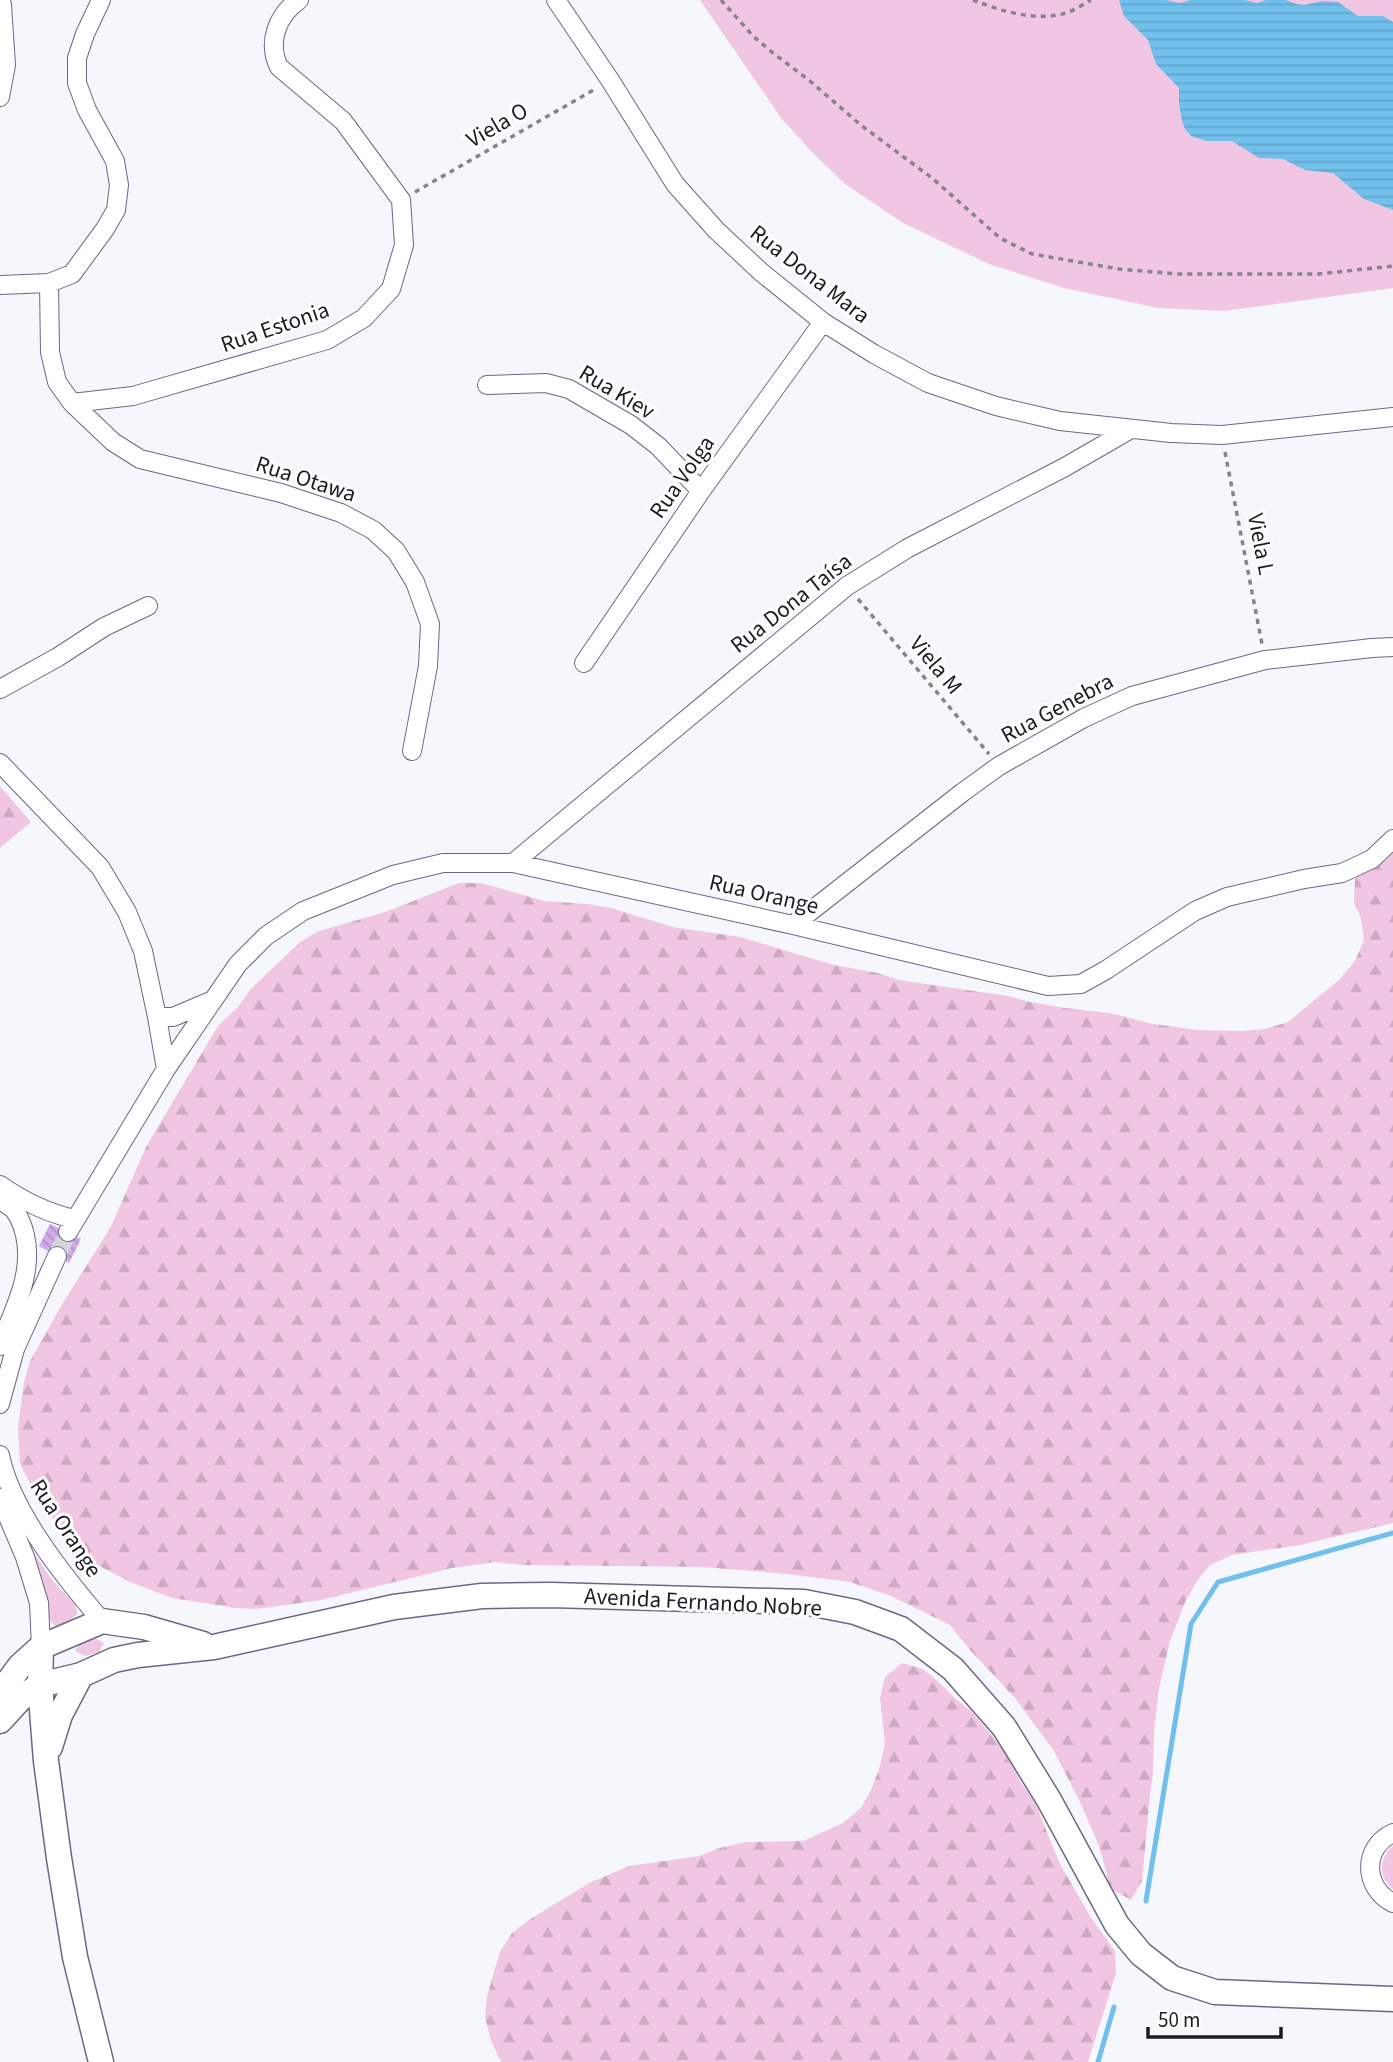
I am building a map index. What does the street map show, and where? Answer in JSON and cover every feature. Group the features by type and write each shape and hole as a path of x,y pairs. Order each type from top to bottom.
{"main road":[{"name":"Avenida Fernando Nobre","path":"0,1721 21,1698 40,1685 85,1673 114,1660 214,1647 394,1607 482,1596 551,1595 804,1602 855,1612 901,1629 953,1669 1004,1727 1049,1800 1117,1925 1141,1954 1172,1978 1215,1992 1393,1999"},
{"name":"Avenida Fernando Nobre","path":"102,1621 144,1628 214,1647"},
{"path":"0,1693 20,1666 41,1647 102,1621 110,1639 114,1660"},
{"path":"41,1647 85,1673 60,1715 46,1761"},
{"path":"41,1647 40,1685 46,1761 75,1957 101,2062"}],"street":[{"path":"0,97 6,65 1,0"},
{"path":"0,285 49,283 72,274 116,210 119,185 115,161 87,110 78,83 77,58 101,0"},
{"path":"299,0 291,5 278,25 273,56 279,67 344,121 401,200"},
{"name":"Rua Dona Mara","path":"556,0 611,80 675,184 725,239 823,322 928,383 996,406 1060,421 1131,429 1222,435 1393,416"},
{"name":"Rua Estonia","path":"72,403 133,396 294,350 327,340 364,318 391,289 404,245 401,200"},
{"name":"Rua Otawa","path":"49,283 50,352 57,383 72,403 113,442 140,459 281,493 341,513 373,530 396,551 415,582 430,624 428,666 412,751"},
{"name":"Rua Volga","path":"583,663 701,491 823,322"},
{"name":"Rua Kiev","path":"488,385 546,383 569,389 631,425 658,446 701,491"},
{"name":"Rua Dona Taísa","path":"513,863 847,586 908,548 1065,467 1131,429"},
{"path":"0,689 58,657 104,627 148,606"},
{"name":"Rua Genebra","path":"793,925 999,766 1084,718 1132,696 1265,660 1393,648"},
{"path":"0,763 100,867 127,912 143,951 166,1069 71,1226 0,1185"},
{"name":"Rua Orange","path":"166,1069 238,964 266,936 303,911 393,875 443,863 513,863 793,925 1048,986 1081,984 1195,911 1227,897 1342,873 1372,859 1393,839"},
{"path":"158,1017 173,1017 216,999"},
{"path":"0,1200 14,1210 23,1227 27,1244 23,1286 0,1346"},
{"path":"0,1404 15,1349 57,1256"},
{"name":"Rua Orange","path":"0,1455 8,1481 32,1527 74,1588 102,1621"},
{"name":"Rua Orange","path":"0,1498 25,1557 39,1603 41,1647"},
{"path":"1393,1833 1379,1842 1369,1870 1375,1888 1393,1903"}],"path":[{"path":"722,0 753,36 862,126 932,178 1000,239 1032,254 1178,274 1318,274 1393,267"},
{"path":"973,0 997,10 1039,16 1066,13 1091,0"},
{"name":"Viela O","path":"401,200 611,80"},
{"name":"Viela L","path":"1222,435 1265,660"},
{"name":"Viela M","path":"847,586 999,766"}],"green space":[{"path":"700,0 1393,0 1393,288 1224,311 1158,308 1064,288 989,264 903,223 845,184 781,118"},
{"path":"0,786 31,822 0,848"},
{"path":"1393,849 1393,1523 1300,1545 1232,1555 1210,1565 1197,1581 1186,1600 1170,1641 1159,1688 1142,1881 1131,1900 1111,1889 1099,1846 1081,1804 1054,1751 1015,1698 950,1625 891,1596 850,1582 787,1574 703,1567 521,1565 495,1562 452,1568 321,1600 257,1609 235,1608 172,1598 130,1582 92,1562 41,1504 20,1464 18,1427 24,1382 30,1361 112,1224 147,1145 218,1026 238,1007 251,989 300,942 319,931 385,912 459,883 481,883 544,901 611,908 673,927 740,937 834,965 899,980 1110,1013 1153,1024 1197,1030 1243,1031 1265,1029 1288,1022 1339,980 1355,961 1364,940 1361,918 1354,903 1355,879"},
{"path":"30,1547 52,1580 74,1603 78,1613 64,1627 55,1626 49,1619"},
{"path":"93,1637 104,1643 99,1652 85,1656 75,1651 80,1643"},
{"path":"902,1663 923,1669 940,1683 972,1712 1000,1745 1035,1802 1059,1862 1090,1916 1115,1951 1116,1973 1088,2062 500,2060 490,2038 485,2017 487,1996 500,1952 512,1933 589,1883 629,1866 699,1856 745,1842 803,1841 843,1823 861,1808 872,1788 885,1744 880,1698 885,1677"},
{"path":"1393,1846 1393,1889 1382,1873 1382,1862"}],"water":[{"path":"1119,0 1166,0 1180,3 1190,0 1245,0 1257,3 1286,0 1304,5 1322,1 1338,2 1358,16 1383,16 1393,22 1393,210 1364,199 1333,173 1305,170 1283,159 1259,158 1232,141 1206,141 1191,136 1182,121 1179,88 1156,64 1148,40 1124,16"}],"building":[{"path":"50,1224 81,1239 69,1263 39,1246"}],"waterway":[{"path":"1146,1901 1191,1624 1218,1582 1393,1533"},
{"path":"1098,2062 1114,2007"}],"tunnel":[{"path":"57,1256 68,1232"}]}
